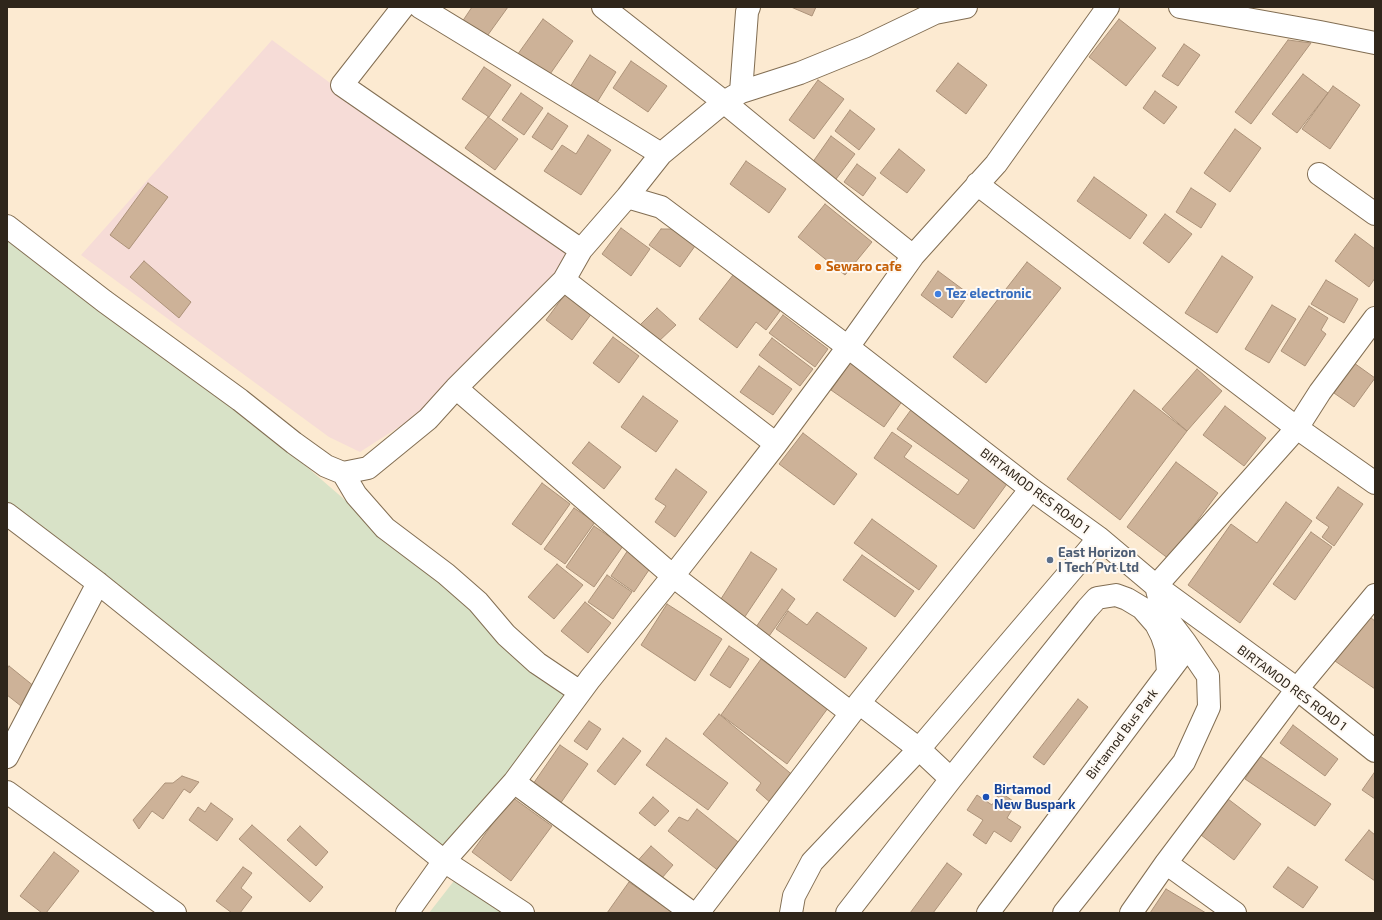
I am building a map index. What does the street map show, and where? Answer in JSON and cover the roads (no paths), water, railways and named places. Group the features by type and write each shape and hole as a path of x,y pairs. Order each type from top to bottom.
{"street":[{"path":"402,7 342,85 581,250"},
{"path":"420,7 661,154"},
{"path":"603,7 733,97 858,212 913,256"},
{"path":"733,97 749,7"},
{"path":"7,226 104,300 240,400 300,448 326,466 343,473 368,468 428,419 456,388 564,280 581,250 627,198 661,154 733,97 800,73 864,47 936,10 966,7"},
{"path":"407,913 444,861 514,782 580,692 674,576 776,444 913,256 996,164 1108,7"},
{"path":"1180,7 1375,43"},
{"path":"1319,174 1375,214"},
{"path":"977,184 1297,428 1375,483"},
{"name":"BIRTAMOD RES ROAD 1","path":"627,198 661,207 848,347 1031,489 1099,538 1156,586 1296,689 1375,751"},
{"path":"564,280 776,444"},
{"path":"1064,913 1184,762 1209,707 1208,676 1163,613 1156,586 1297,428 1320,392 1375,318"},
{"path":"456,388 674,576 855,708 919,749 951,779"},
{"path":"343,473 356,495 385,528 446,574 478,602 506,635 537,663 580,692"},
{"path":"698,913 855,708 1031,489"},
{"path":"7,514 98,584 444,861 522,913"},
{"path":"791,913 794,896 812,862 919,749 1099,538"},
{"path":"7,757 98,584"},
{"path":"847,913 951,779 1087,608 1097,598 1116,595 1127,599 1142,608 1156,624 1162,636 1166,648 1168,672"},
{"path":"1131,913 1166,863 1296,689 1375,595"},
{"name":"Birtamod Bus Park","path":"988,913 1183,653 1185,642"},
{"path":"514,782 692,913"},
{"path":"7,792 175,913"},
{"path":"1166,863 1235,913"}],"place":[{"name":"Sewaro cafe","path":"818,267"},
{"name":"Tez electronic","path":"938,294"},
{"name":"East Horizon I Tech Pvt Ltd","path":"1050,560"},
{"name":"Birtamod New Buspark","path":"986,797"}]}
